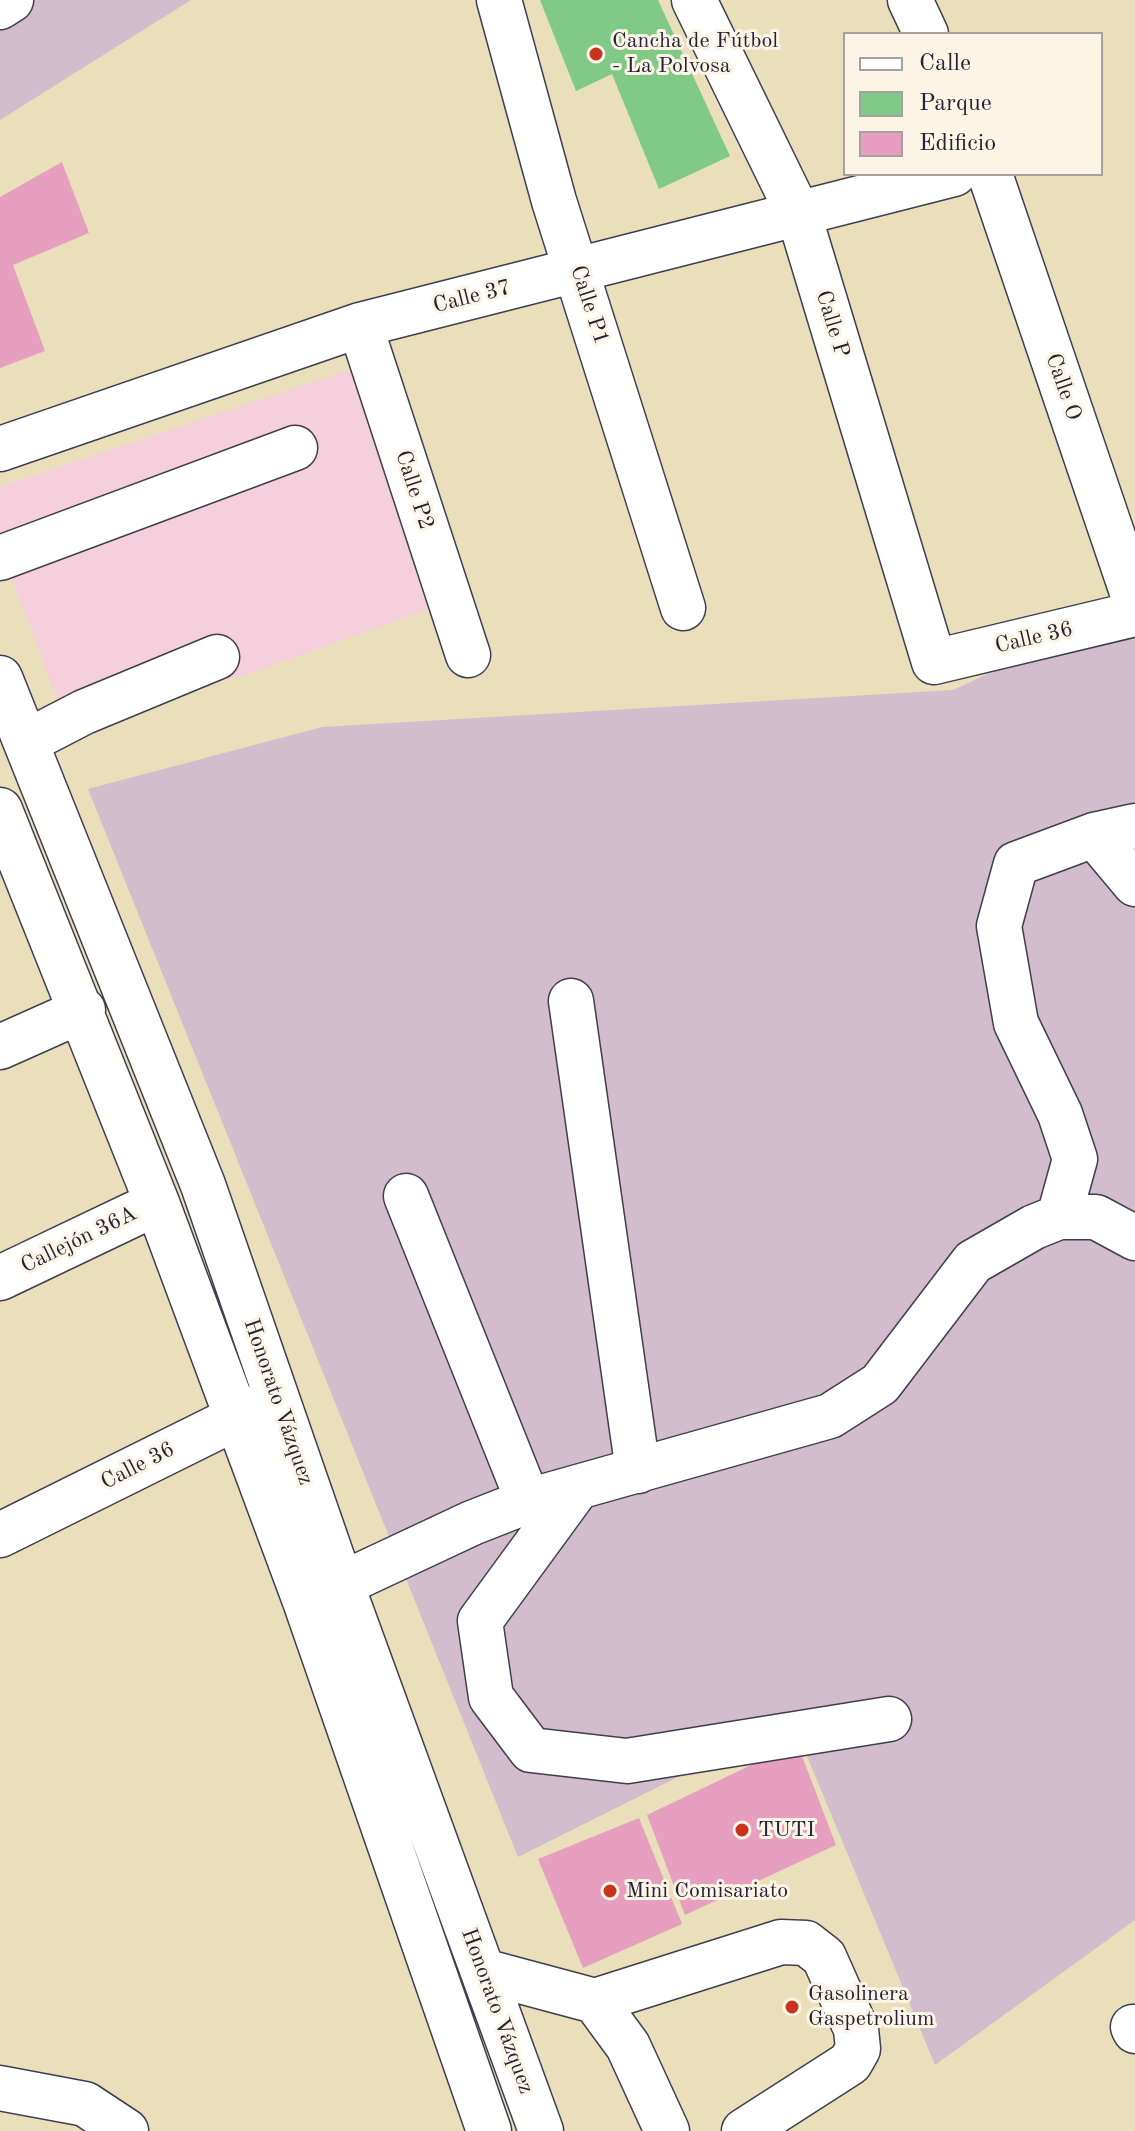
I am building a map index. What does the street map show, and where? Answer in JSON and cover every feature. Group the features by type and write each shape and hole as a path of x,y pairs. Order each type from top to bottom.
{"street":[{"path":"0,7 11,0"},
{"name":"Calle P1","path":"499,0 554,201 579,270 683,608"},
{"name":"Calle P","path":"694,0 799,215 934,662"},
{"path":"910,0 925,32"},
{"name":"Calle 37","path":"0,449 360,325 946,176"},
{"name":"Calle O","path":"991,176 1135,601"},
{"name":"Calle P2","path":"360,325 468,655"},
{"path":"0,558 295,448"},
{"name":"Calle 36","path":"934,662 1135,614"},
{"path":"26,742 84,712 217,657"},
{"name":"Honorato Vázquez","path":"0,678 203,1185 277,1398 323,1594 489,2131"},
{"name":"Honorato Vázquez","path":"0,810 77,995 235,1417 323,1594 483,1971 541,2131"},
{"path":"1059,1217 1075,1159 1060,1114 1016,1023 999,926 1016,864 1114,831 1135,884"},
{"path":"0,1047 117,965"},
{"path":"571,1001 638,1471"},
{"path":"406,1196 528,1501"},
{"name":"Callejón 36A","path":"0,1278 157,1203"},
{"path":"323,1594 472,1523 528,1501 830,1416 880,1384 973,1262 1059,1217 1096,1217 1135,1238"},
{"name":"Calle 36","path":"0,1535 277,1398"},
{"path":"578,1487 480,1621 491,1697 531,1750 627,1761 889,1719"},
{"path":"483,1971 595,2001 781,1942 806,1943 824,1957 856,2029 858,2049 850,2063 744,2131"},
{"path":"595,2001 628,2046 667,2131"},
{"path":"0,2088 85,2104 126,2131"}],"shaded area":[{"path":"0,0 191,0 0,120"},
{"path":"355,368 429,609 246,675 62,713 0,546 0,487"},
{"path":"1135,605 1135,1920 935,2065 792,1720 518,1857 88,789 322,727 953,690"}],"green space":[{"path":"540,0 658,0 730,156 659,189 612,74 576,91"}],"building":[{"path":"62,162 89,233 13,265 45,351 0,368 0,197"},
{"name":"TUTI","path":"797,1743 836,1845 685,1915 647,1815"},
{"name":"Mini Comisariato","path":"639,1818 682,1924 583,1968 538,1859"}],"place":[{"name":"Cancha de Fútbol - La Polvosa","path":"596,54"},
{"name":"TUTI","path":"742,1830"},
{"name":"Mini Comisariato","path":"610,1891"},
{"name":"Gasolinera Gaspetrolium","path":"792,2007"}]}
